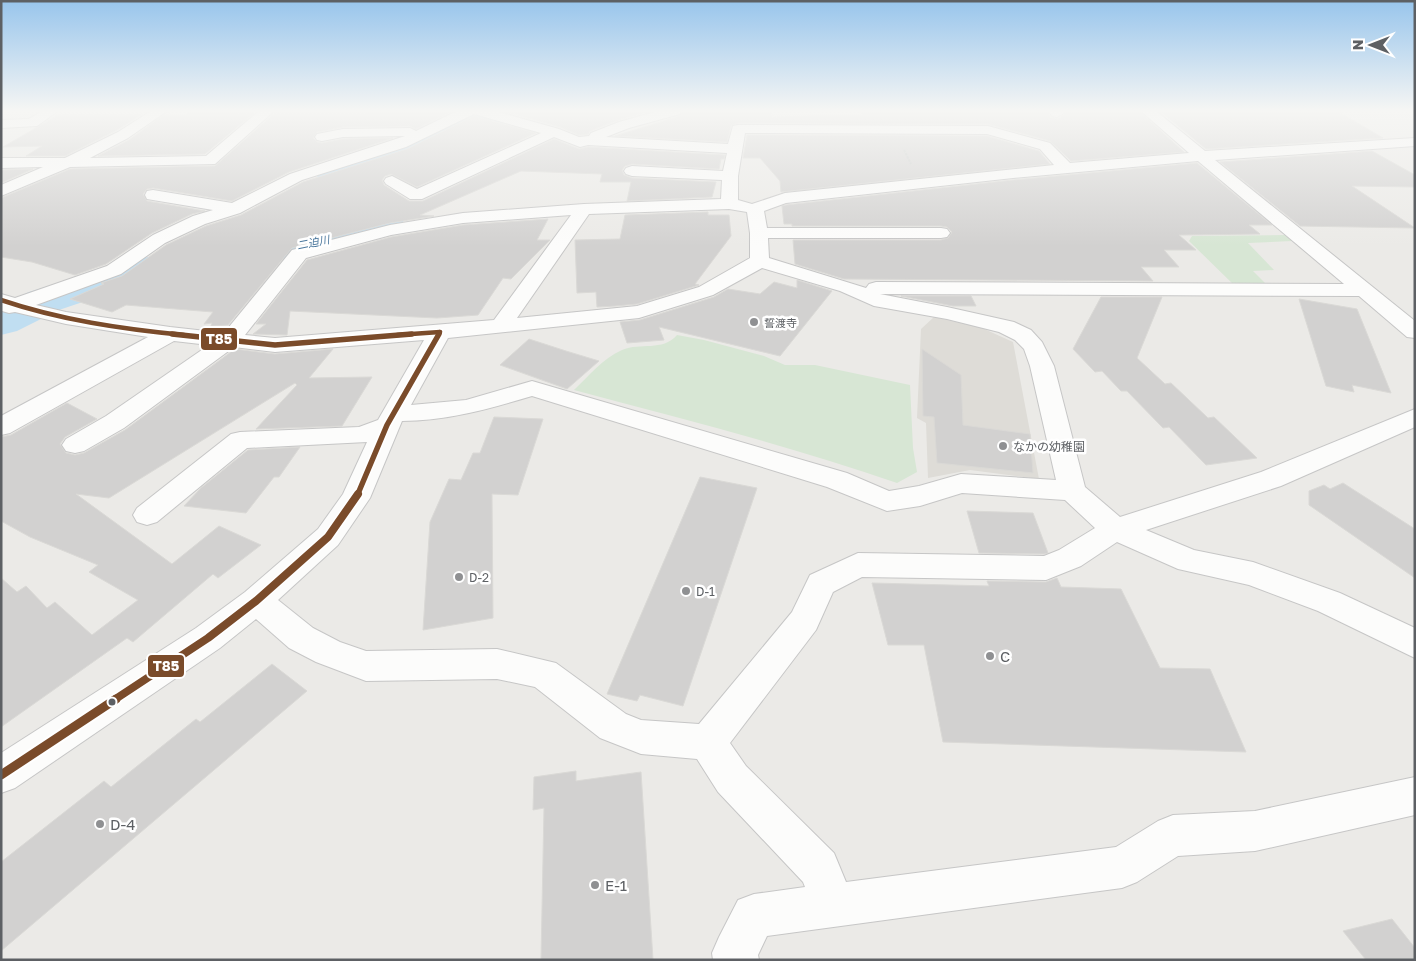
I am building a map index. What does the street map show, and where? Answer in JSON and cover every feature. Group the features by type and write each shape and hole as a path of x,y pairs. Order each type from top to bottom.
{"street":[{"path":"1,191 80,156"},
{"path":"1,163 210,161 216,156"},
{"path":"14,306 114,270 159,239 199,220 234,208 296,177 363,156"},
{"path":"392,181 416,195 502,156"},
{"path":"729,204 730,176 734,156"},
{"path":"1054,156 1066,168"},
{"path":"75,445 115,422 230,340 299,254 390,230 463,218 584,209 729,204 755,209 764,204 786,198 1066,168 1203,156 1362,290 1415,332"},
{"path":"632,171 730,176"},
{"path":"194,202 217,190"},
{"path":"153,195 234,208"},
{"path":"502,324 584,209"},
{"path":"755,209 759,234 760,261"},
{"path":"759,234 941,233"},
{"path":"14,306 66,318 170,334 274,345 440,332 502,324 639,312 706,292 760,261 847,287 881,302 956,315 1006,327 1023,335 1034,346 1042,366 1072,491 1115,529 1190,561 1252,574 1329,602 1415,644"},
{"path":"847,287 1362,290"},
{"path":"3,769 208,638 256,601 328,537 356,498 391,419 440,332"},
{"path":"1,426 170,334"},
{"path":"147,515 240,440 362,435 391,419 419,413 468,407 532,388 837,480 887,501 920,496 961,483 1072,491"},
{"path":"708,742 804,621 821,584 858,566 1046,568 1070,558 1115,529 1271,479 1415,417"},
{"path":"256,601 301,638 328,652 366,666 497,664 544,674 613,726 641,737 708,742"},
{"path":"708,742 732,779 819,868 833,904"},
{"path":"736,960 735,954 754,916 1122,867 1173,836 1255,831 1415,796"}],"shaded area":[{"path":"934,317 982,328 1013,342 1039,479 970,470 928,478 926,423 917,418 921,329"}],"green space":[{"path":"1285,235 1292,241 1248,243 1274,270 1253,271 1269,287 1236,287 1189,241 1192,236"},
{"path":"677,335 764,356 785,365 815,365 910,385 913,448 917,472 897,483 777,445 574,390 602,362 615,353 629,348 665,343"}],"building":[{"path":"226,156 338,156 289,172 232,201 153,188 147,189 143,194 147,201 205,211 192,214 152,233 106,264 75,275 32,262 1,257 1,198 70,169 215,166"},
{"path":"385,156 486,156 417,187 391,174 385,176 382,180 384,185 409,201 423,201 518,156 725,156 724,159 721,159 719,169 632,164 625,166 622,170 624,175 632,178 716,182 712,197 627,201 631,182 600,182 602,174 521,171 420,215 434,216 390,223 292,248 228,325 211,326 212,323 204,324 213,312 126,305 112,312 70,299 104,284 101,283 122,276 166,245 206,226 241,215 303,182"},
{"path":"743,156 1043,156 1050,164 781,192 780,181 760,158 743,158"},
{"path":"1066,156 1136,156 1071,161"},
{"path":"1305,156 1381,156 1415,175 1415,187 1352,186 1415,228 1300,226 1220,162"},
{"path":"1197,163 1272,225 1249,225 1260,234 1179,235 1196,250 1164,250 1179,267 1141,267 1153,281 844,279 795,264 793,240 941,240 948,238 952,232 947,227 941,226 792,226 792,224 784,224 782,206 786,205 1013,180"},
{"path":"33,169 1,183 1,171 3,170"},
{"path":"708,212 708,215 729,215 731,236 695,284 699,285 637,304 615,306 597,307 596,292 577,293 575,240 620,239 625,215"},
{"path":"548,219 537,240 550,240 511,279 503,278 478,315 437,318 290,311 287,335 253,334 266,324 256,324 307,260 391,237 463,225"},
{"name":"誓渡寺","path":"797,280 832,291 780,356 659,327 664,340 627,343 620,322 640,320 714,297 728,289 760,294 774,282 797,288"},
{"path":"901,296 971,296 976,306 953,306"},
{"path":"1101,297 1162,297 1137,358 1165,384 1171,383 1208,418 1214,417 1257,458 1206,465 1169,427 1163,428 1127,391 1121,391 1102,371 1095,372 1073,349"},
{"path":"1299,299 1357,309 1391,393 1352,385 1354,392 1326,386"},
{"path":"529,339 599,361 567,389 500,365"},
{"path":"235,349 275,354 333,349 309,378 372,377 342,426 256,429 297,385 295,383 109,498 76,494 172,564 219,526 261,545 218,578 213,574 133,642 127,638 1,727 1,578 17,592 26,586 47,608 55,602 92,635 138,600 89,572 98,565 30,537 1,521 1,437 11,435 67,403 97,419 65,437 60,444 66,453 75,455 84,453 125,430"},
{"path":"922,349 961,375 963,425 1030,434 1033,473 937,463 934,417 923,416"},
{"path":"494,417 543,419 518,495 492,494 493,618 423,630 430,522 449,479 461,480 473,453 480,453"},
{"path":"300,447 279,477 274,477 246,513 184,506 201,488 248,450"},
{"name":"D-1","path":"700,477 757,488 683,706 640,695 637,701 607,694"},
{"path":"1343,483 1415,529 1415,578 1309,505 1309,491 1324,485 1330,489"},
{"path":"967,511 1033,513 1048,553 979,553"},
{"name":"C","path":"1057,578 1061,587 1121,589 1160,668 1210,669 1246,752 943,742 924,645 888,645 872,583 989,586 987,581 1046,582"},
{"name":"D-4","path":"272,664 307,691 1,951 1,862 104,781 111,787 196,719 200,722"},
{"name":"E-1","path":"576,771 576,781 641,772 653,960 541,960 544,808 533,810 534,777"},
{"path":"1392,919 1415,948 1415,960 1366,960 1343,931"}],"waterway":[{"name":"二迫川","path":"1,322 44,301 136,271 161,266 201,264 331,238 366,228 388,217 384,210 375,200 333,176 335,173 377,156"}],"transit line":[{"name":"T85","path":"1,300 34,311 66,318 170,334 275,345 440,332"},
{"name":"T85","path":"1,775 208,638 256,601 328,537 356,498 387,425 440,332"}],"place":[{"name":"誓渡寺","path":"754,322"},
{"name":"なかの幼稚園","path":"1003,446"},
{"name":"D-2","path":"459,577"},
{"name":"D-1","path":"686,591"},
{"name":"C","path":"990,656"},
{"name":"D-4","path":"100,824"},
{"name":"E-1","path":"595,885"}]}
